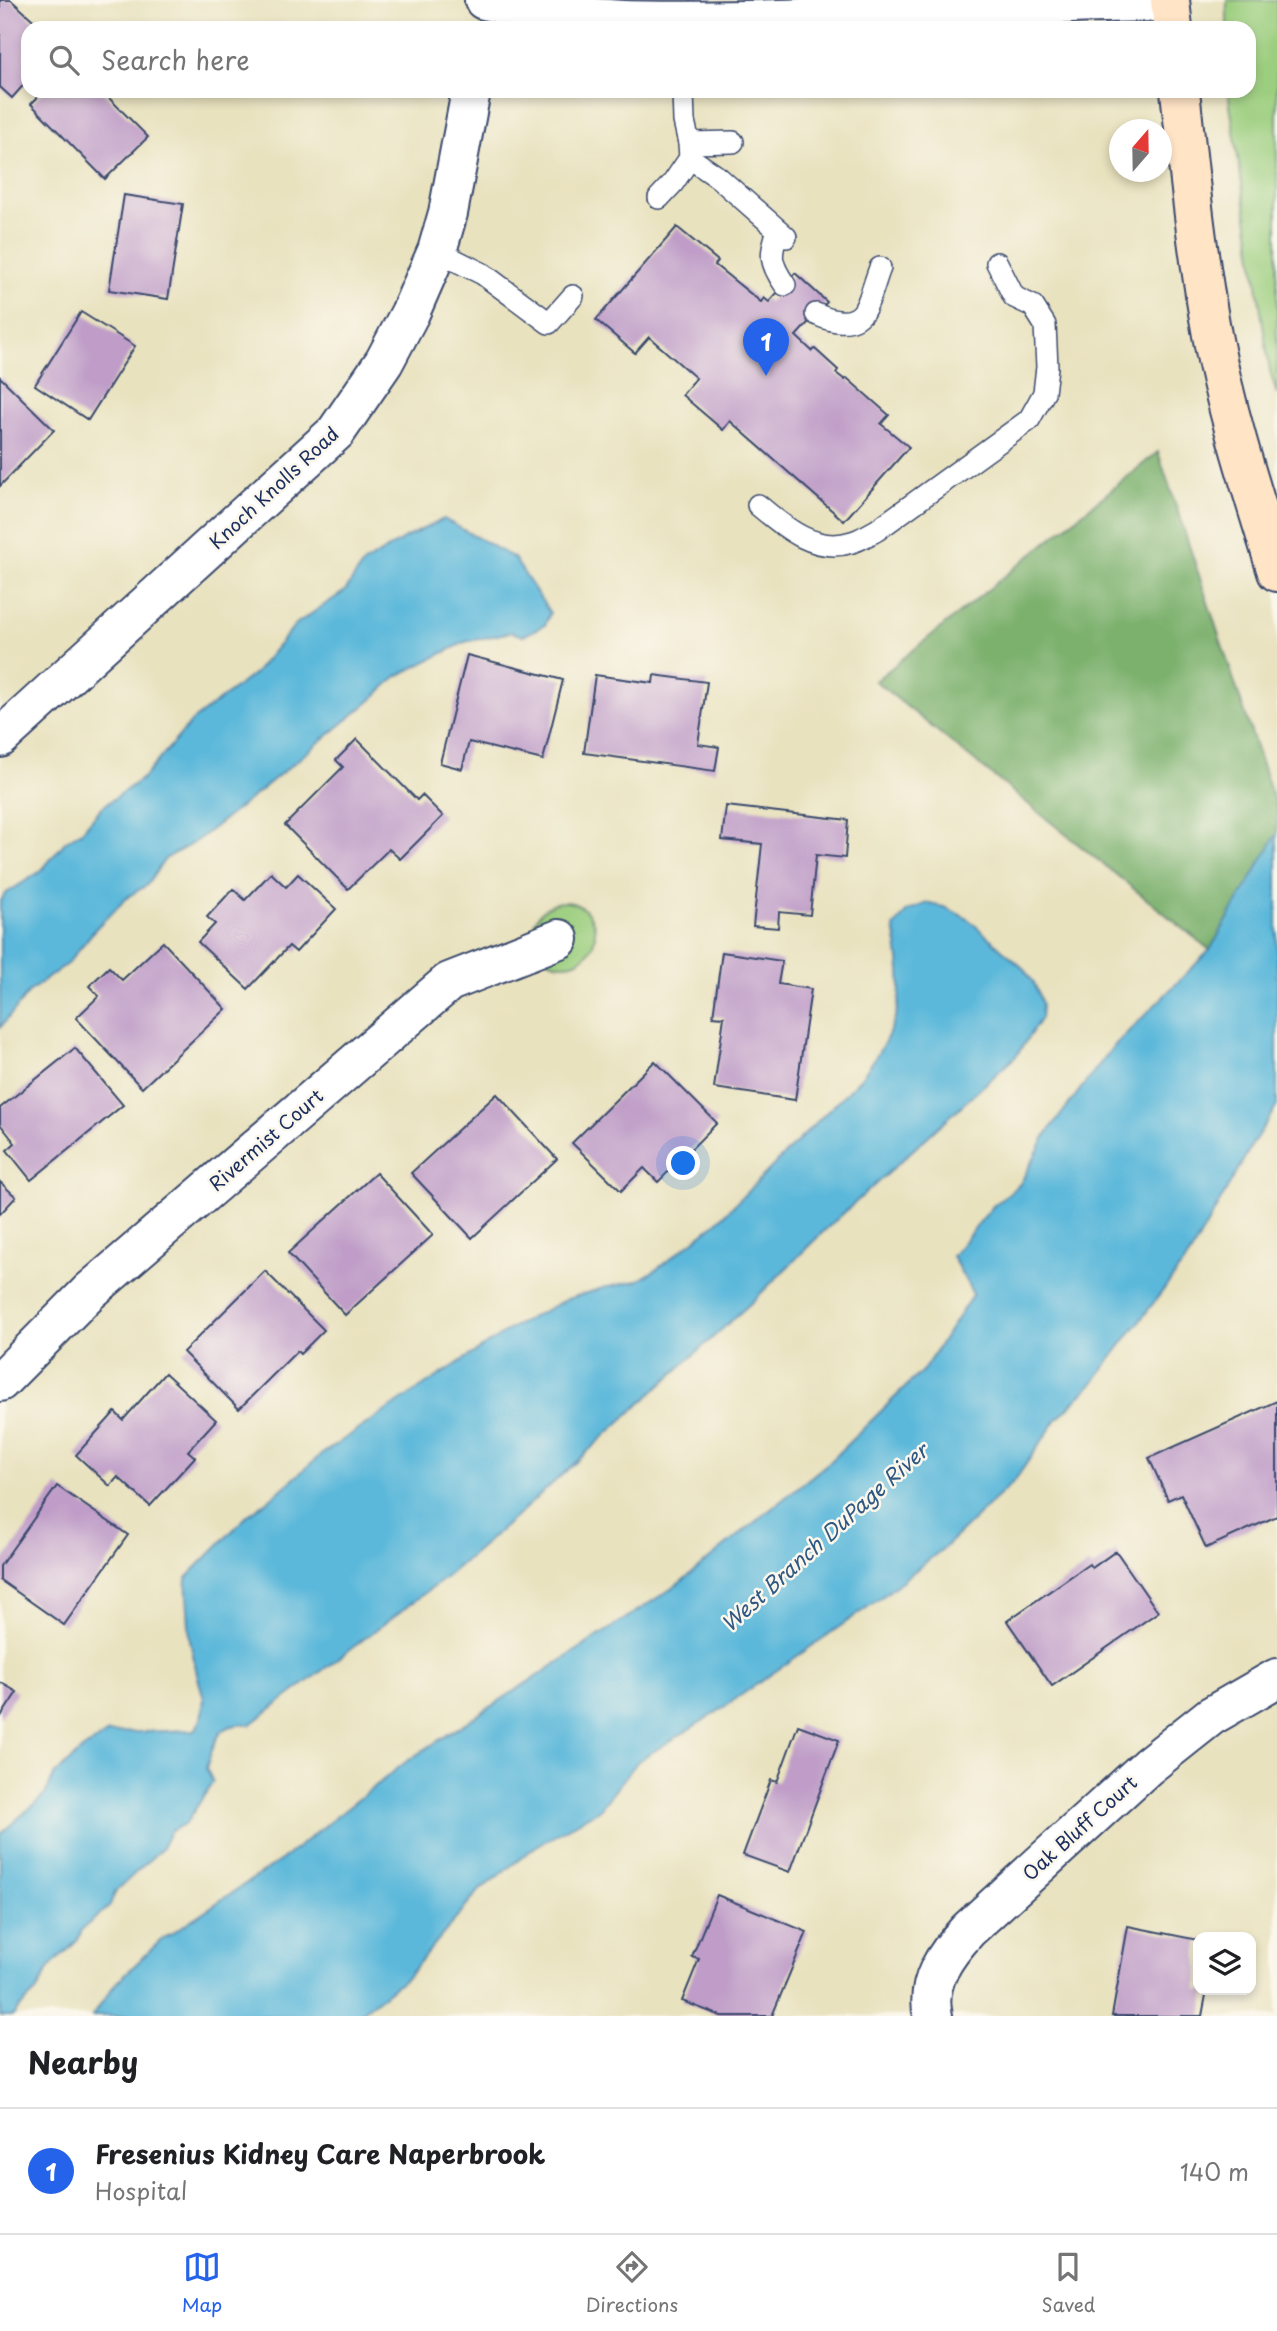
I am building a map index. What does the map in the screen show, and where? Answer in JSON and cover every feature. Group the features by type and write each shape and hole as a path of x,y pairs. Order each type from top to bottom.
{"main road":[{"path":"1181,98 1196,236 1212,337 1247,474 1277,572"}],"street":[{"path":"748,21 1092,2 1171,10"},
{"path":"489,8 633,21"},
{"name":"Knoch Knolls Road","path":"0,738 336,432 384,362 410,313 437,251 470,98"},
{"name":"Rivermist Court","path":"0,1382 89,1292 449,982 559,939"},
{"name":"Oak Bluff Court","path":"933,2016 932,1994 937,1973 947,1952 968,1930 1148,1766 1212,1716 1277,1678"}],"lane":[{"path":"659,198 673,183 689,151 683,98"},
{"path":"689,151 733,142"},
{"path":"689,151 782,233 771,252 776,272 785,285"},
{"path":"437,251 483,274 549,323 573,296"},
{"path":"758,505 792,533 825,546 851,543 877,530 1029,420 1044,393 1047,367 1045,325 1033,306 1014,297 997,263"},
{"path":"816,314 830,321 851,320 863,312 880,268"}],"green space":[{"path":"1227,0 1277,0 1277,395 1270,371 1229,98 1256,98 1256,21 1227,21"},
{"path":"1158,452 1277,810 1277,834 1210,950 875,681"},
{"path":"564,902 576,904 586,911 593,921 593,945 586,955 576,962 564,964 552,962 542,955 535,945 533,933 535,921 542,911 552,904"}],"water":[{"path":"444,519 514,558 550,613 545,625 523,636 511,632 465,642 397,676 240,807 195,842 165,859 147,885 129,896 97,927 68,963 30,991 0,1028 0,902 5,894 41,871 65,842 83,830 101,808 144,777 192,721 255,673 296,624 345,591 363,564 405,538"},
{"name":"West Branch DuPage River","path":"1277,834 1277,1106 1190,1255 1091,1385 1057,1419 1015,1480 945,1547 875,1602 717,1712 638,1761 600,1809 535,1847 479,1891 408,1976 357,2016 92,2016 116,1983 160,1941 284,1858 407,1761 677,1585 828,1463 924,1369 973,1294 952,1256 993,1206 1020,1184 1047,1133 1112,1048 1210,950"},
{"path":"927,903 947,908 968,919 1024,969 1035,985 1042,1004 1041,1018 1016,1056 824,1231 754,1300 446,1577 250,1725 230,1726 224,1730 215,1742 206,1768 213,1782 186,1823 170,1832 162,1848 116,1891 109,1907 82,1929 78,1940 51,1966 35,1993 13,2016 0,2016 0,1834 45,1795 54,1775 82,1750 108,1733 195,1730 201,1720 204,1699 190,1641 186,1578 248,1515 322,1454 396,1404 513,1327 567,1299 637,1281 657,1269 717,1222 860,1079 874,1059 893,1025 898,1008 900,972 894,927 907,911"}],"building":[{"path":"0,0 11,0 34,21 21,21 21,88 12,98 0,87"},
{"path":"37,98 109,98 148,137 105,179 31,104"},
{"path":"124,195 183,204 168,299 109,290"},
{"path":"677,227 718,261 715,265 761,302 764,298 769,302 795,273 827,302 796,336 812,351 815,349 838,370 836,373 845,380 847,378 889,415 881,424 909,447 844,521 730,421 723,430 682,395 696,378 649,337 635,353 596,320"},
{"path":"81,312 135,346 88,420 35,385"},
{"path":"0,377 54,430 0,486"},
{"path":"467,655 563,680 543,760 469,742 462,769 440,763"},
{"path":"595,675 653,683 654,675 707,682 698,744 719,747 715,771 584,753"},
{"path":"357,739 417,800 422,795 443,816 400,859 389,849 348,889 285,825 343,767 336,760"},
{"path":"726,806 848,820 845,858 816,855 810,915 779,912 778,928 753,926 762,844 722,840"},
{"path":"271,873 286,887 298,874 336,909 296,952 289,946 248,989 198,942 215,924 207,917 233,889 245,900"},
{"path":"163,942 226,1009 142,1088 76,1018 99,996 89,986 109,967 122,980"},
{"path":"722,952 782,961 778,984 811,989 795,1100 714,1088 724,1017 713,1016"},
{"path":"75,1048 123,1105 31,1180 7,1150 15,1143 0,1124 0,1108"},
{"path":"655,1061 717,1123 658,1182 644,1168 621,1191 572,1143"},
{"path":"497,1094 557,1159 472,1238 411,1173"},
{"path":"376,1173 433,1235 345,1315 288,1253"},
{"path":"0,1182 16,1197 0,1214"},
{"path":"265,1271 324,1330 300,1354 297,1351 239,1409 183,1352"},
{"path":"165,1373 216,1420 188,1451 195,1457 150,1506 118,1477 110,1486 76,1455 115,1412 123,1420"},
{"path":"1277,1401 1277,1516 1206,1548 1181,1494 1168,1500 1149,1458"},
{"path":"57,1486 128,1535 64,1625 0,1580 0,1566"},
{"path":"1116,1551 1158,1612 1052,1686 1007,1621 1089,1564 1092,1568"},
{"path":"0,1682 17,1692 0,1718"},
{"path":"798,1725 839,1740 790,1872 743,1855 771,1780 777,1782"},
{"path":"717,1895 807,1932 772,2016 721,2016 682,2001 699,1959 692,1957"},
{"path":"1128,1926 1193,1939 1193,1995 1206,1995 1202,2016 1112,2016"}],"place":[{"name":"Fresenius Kidney Care Naperbrook","path":"766,376"}]}
